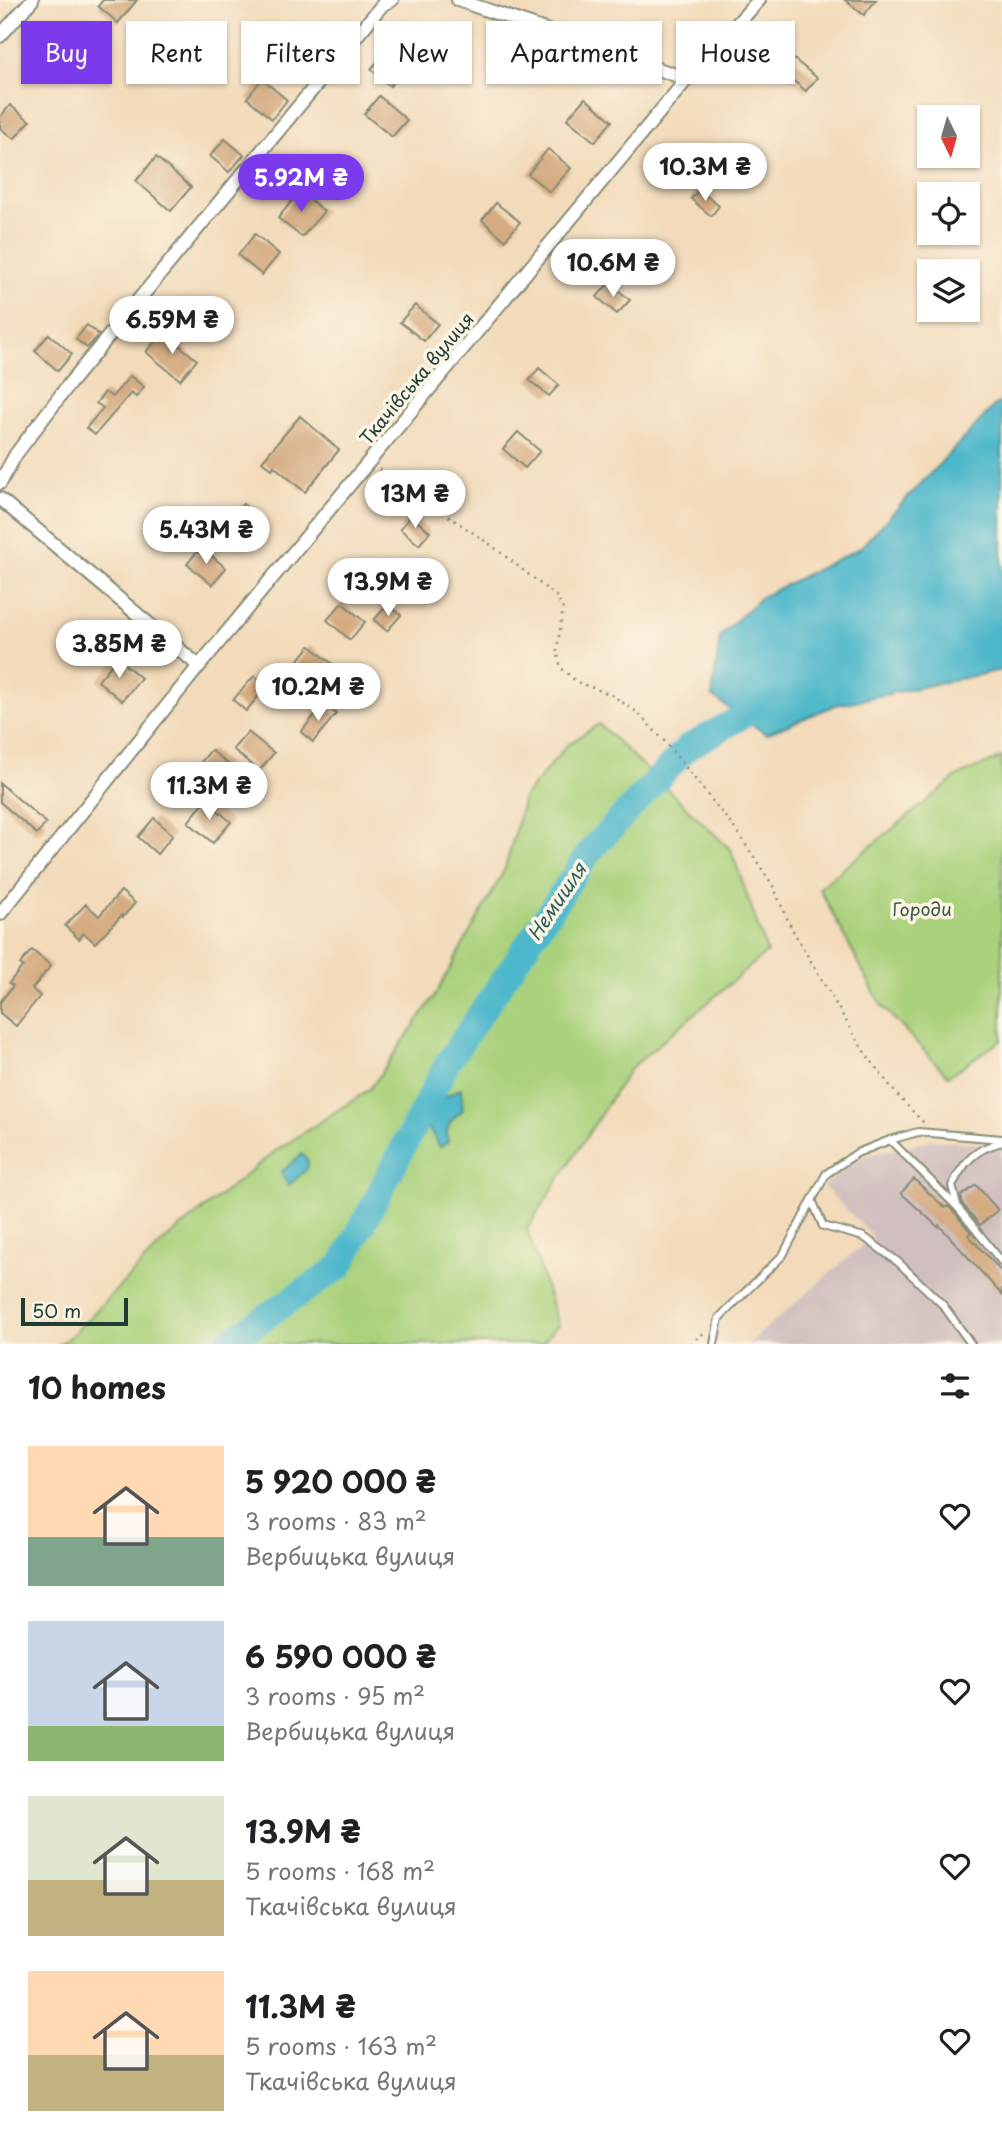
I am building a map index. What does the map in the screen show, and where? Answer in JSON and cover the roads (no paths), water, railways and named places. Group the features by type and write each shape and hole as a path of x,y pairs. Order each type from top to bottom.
{"street":[{"path":"0,36 32,0"},
{"path":"0,483 16,454 70,383 383,4 392,0"},
{"path":"458,0 676,75"},
{"name":"Ткачівська вулиця","path":"740,21 759,0"},
{"name":"Ткачівська вулиця","path":"0,914 199,666 683,84"},
{"path":"0,499 199,666"}],"lane":[{"path":"713,1344 719,1318 783,1255 825,1174 857,1153 918,1132 1002,1141"},
{"path":"890,1140 959,1209 1002,1262"},
{"path":"959,1209 952,1186 960,1169 984,1147 1002,1141"},
{"path":"812,1200 823,1226 864,1237 898,1262 943,1305 971,1344"}],"water":[{"path":"1002,403 1002,670 836,705 766,734 712,696 720,636 761,597 860,548 996,404"},
{"path":"461,1089 463,1110 450,1123 448,1141 440,1147 428,1127 434,1102"},
{"path":"302,1154 308,1160 307,1169 288,1186 281,1172"}],"waterway":[{"name":"Немишля","path":"225,1344 341,1266 448,1062 591,850 687,748 771,700"}],"park label":[{"name":"Городи","path":"922,908"}]}
